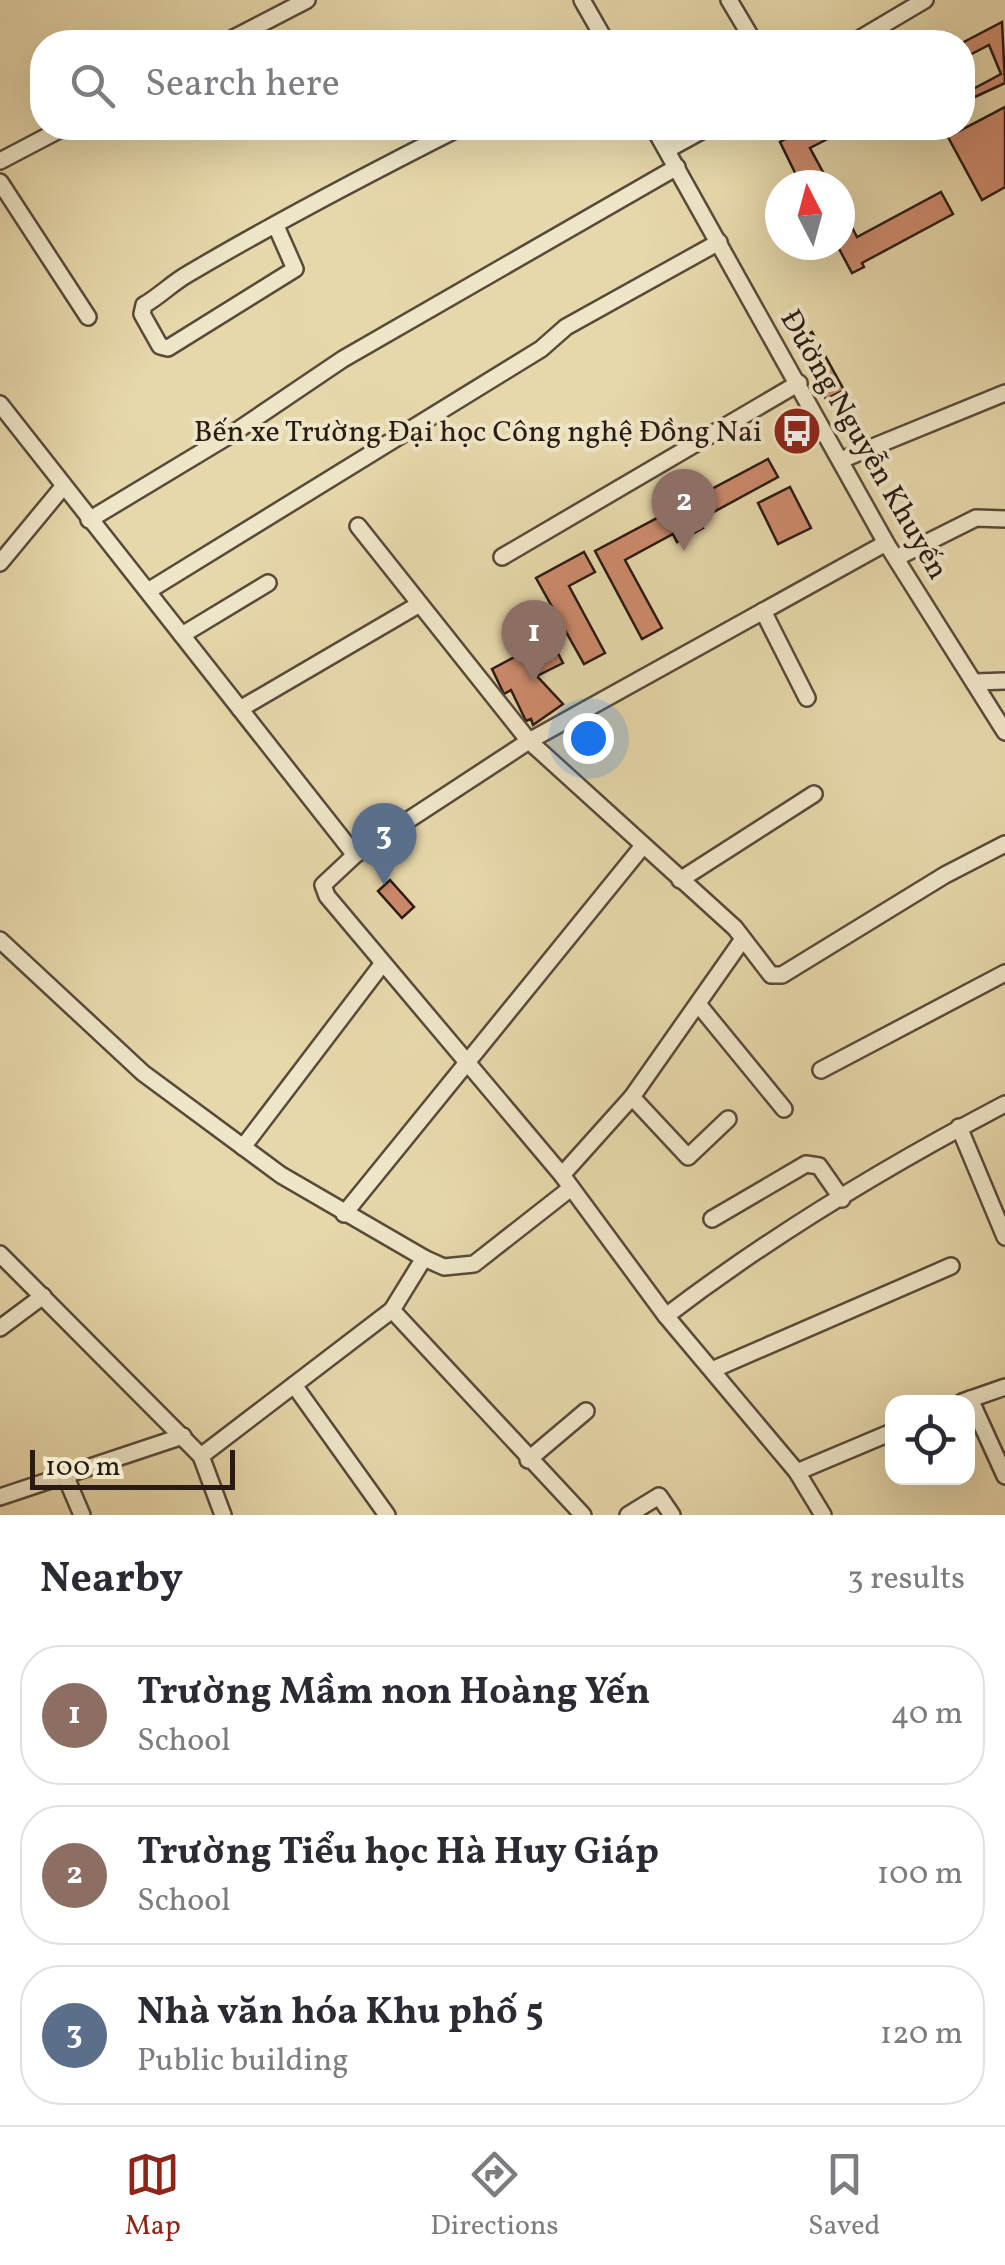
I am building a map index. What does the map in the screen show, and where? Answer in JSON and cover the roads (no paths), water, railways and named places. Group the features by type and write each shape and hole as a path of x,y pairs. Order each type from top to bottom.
{"street":[{"path":"249,30 308,0"},
{"path":"582,0 599,30"},
{"path":"729,0 747,30"},
{"path":"874,30 925,0"},
{"path":"0,161 40,140"},
{"path":"276,226 294,269 168,348 160,346 141,308 183,277 276,226 437,140"},
{"name":"Đường Nguyễn Khuyến","path":"661,140 886,543 1005,732"},
{"path":"667,150 685,140"},
{"path":"89,520 236,432 344,359 676,167"},
{"path":"0,182 88,317"},
{"path":"148,591 550,344 566,327 719,242"},
{"path":"502,557 799,383"},
{"path":"842,460 1000,399"},
{"path":"0,404 62,488 148,591 355,856"},
{"path":"0,563 62,488"},
{"path":"896,558 976,518 1005,519"},
{"path":"358,526 529,740 744,939 772,975 782,975 946,875 1005,844"},
{"path":"823,1515 797,1472 666,1316 566,1181 323,886 355,856 529,740 886,543"},
{"path":"182,635 268,583"},
{"path":"240,709 418,605"},
{"path":"763,611 807,698"},
{"path":"975,682 1005,681"},
{"path":"680,880 814,794"},
{"path":"344,1214 642,847"},
{"path":"0,940 144,1073 243,1147 344,1214 444,1267 474,1264 566,1181 632,1098 744,939"},
{"path":"243,1147 383,963"},
{"path":"822,1070 1005,973"},
{"path":"698,1004 784,1109"},
{"path":"632,1098 688,1157 728,1119"},
{"path":"666,1316 747,1254 1005,1104"},
{"path":"960,1127 997,1195 1005,1237"},
{"path":"712,1219 806,1164 819,1166 842,1198"},
{"path":"0,1254 201,1456 223,1515"},
{"path":"201,1456 392,1310 424,1258"},
{"path":"712,1370 951,1266"},
{"path":"0,1328 43,1296"},
{"path":"392,1310 582,1515"},
{"path":"294,1385 388,1515"},
{"path":"975,1398 1005,1387"},
{"path":"528,1460 586,1410"},
{"path":"975,1418 1005,1476"},
{"path":"797,1472 885,1435"},
{"path":"0,1497 183,1436"},
{"path":"65,1475 82,1515"},
{"path":"628,1515 658,1496 672,1515"}],"place":[{"name":"Bến xe Trường Đại học Công nghệ Đồng Nai","path":"797,431"},
{"name":"Trường Tiểu học Hà Huy Giáp","path":"684,551"},
{"name":"Trường Mầm non Hoàng Yến","path":"534,682"},
{"name":"Nhà văn hóa Khu phố 5","path":"384,885"}]}
